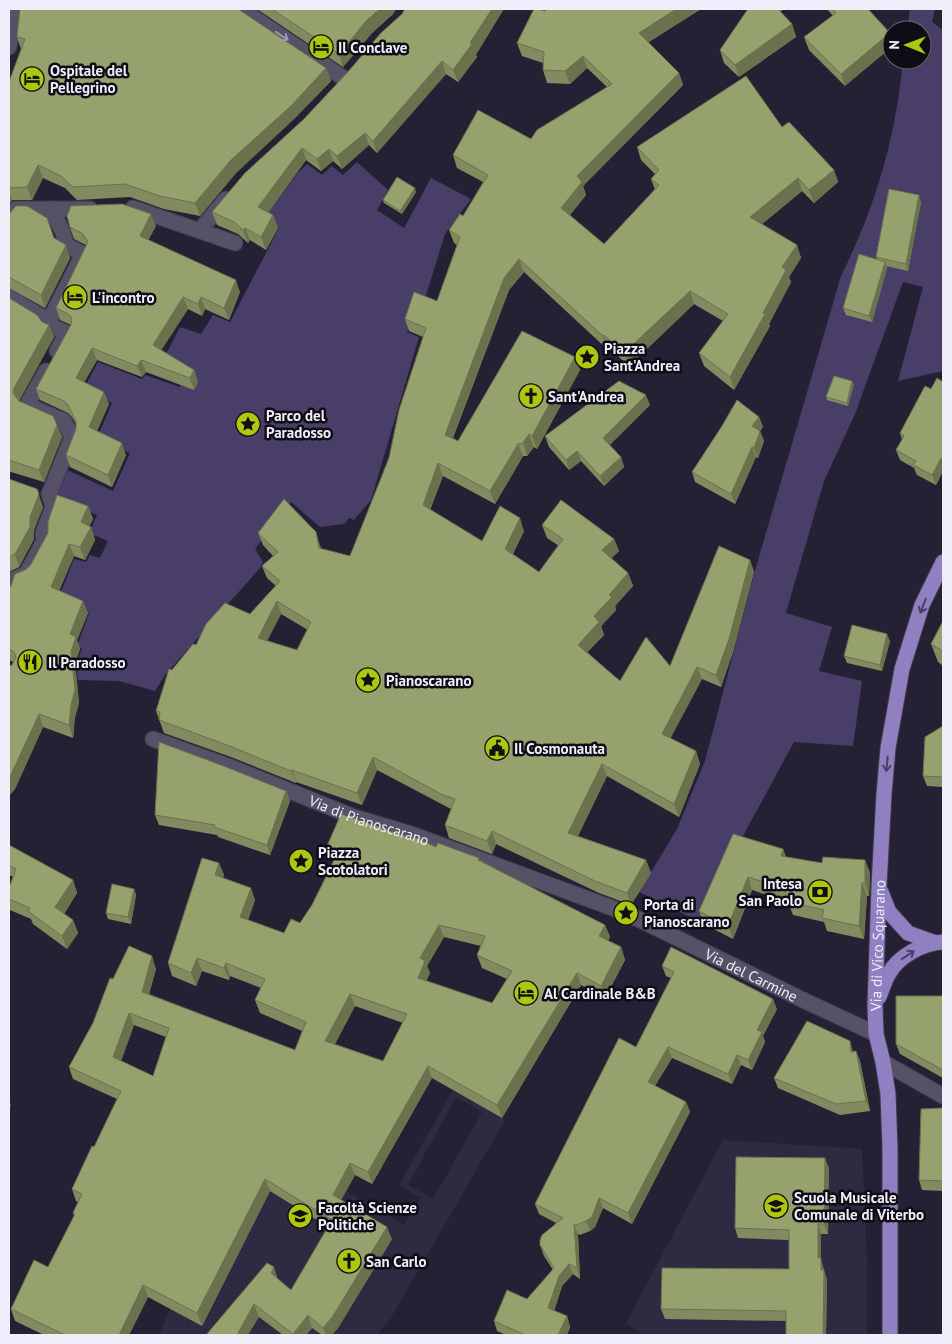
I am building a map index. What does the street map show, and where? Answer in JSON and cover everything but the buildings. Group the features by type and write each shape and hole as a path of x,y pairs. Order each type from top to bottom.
{"main road":[{"name":"Via di Vico Squarano","path":"890,1335 890,1148 888,1094 876,1034 875,1006 879,886 888,748 902,669 922,605 943,562"},
{"path":"879,886 889,912 908,932 938,942"},
{"path":"875,1006 888,973 906,954 938,942"}],"street":[{"path":"9,47 16,9"},
{"path":"241,9 345,79"},
{"path":"333,92 357,65"},
{"path":"200,230 237,186"},
{"path":"120,207 127,206 235,243"},
{"path":"9,217 16,209 104,208"},
{"path":"49,321 83,254 66,245 65,237 51,210"},
{"path":"9,297 49,321 51,326 67,334 27,405 64,421 72,437 49,494 53,507 43,533 44,541 26,574 10,584"},
{"path":"33,489 49,494"},
{"name":"Via di Pianoscarano","path":"153,739 228,766 354,817 414,835 626,913"},
{"name":"Via del Carmine","path":"626,913 876,1034"},
{"path":"883,1062 943,1096"}],"shaded area":[{"path":"910,9 935,9 932,22 932,20 908,20"},
{"path":"932,22 943,30 943,371 898,381 923,287 903,282 855,414 824,481 786,613 832,627 819,671 862,681 853,746 794,742 737,847 704,924 639,892 677,829 705,761 754,574 841,276 859,238 880,178 898,103 902,70 932,70"},
{"name":"Parco del Paradosso","path":"357,162 388,190 377,210 404,228 431,178 471,199 445,234 423,305 417,303 407,332 419,337 371,500 354,520 349,518 344,524 320,527 291,502 255,549 263,562 259,569 165,675 155,691 119,681 78,680 76,663 82,649 77,646 89,613 58,599 74,559 86,562 90,555 100,558 108,541 89,533 97,515 55,497 67,470 113,491 130,453 97,438 112,403 83,390 98,362 142,379 145,375 180,387 186,371 165,356 180,327 201,334 213,315 230,322 279,228 264,219 297,174 307,164 322,175 332,166 343,175"},
{"name":"Facoltà Scienze Politiche","path":"453,1090 505,1120 391,1318 377,1335 159,1335 255,1137 404,1225 421,1198 399,1185","holes":["456,1097 482,1112 433,1199 408,1185"]},
{"name":"Scuola Musicale Comunale di Viterbo","path":"723,1140 862,1149 867,1264 867,1335 643,1335 626,1323"}],"place":[{"name":"Il Conclave","path":"321,47"},
{"name":"Ospitale del Pellegrino","path":"32,79"},
{"name":"L'incontro","path":"75,297"},
{"name":"Piazza Sant'Andrea","path":"587,357"},
{"name":"Sant'Andrea","path":"531,396"},
{"name":"Parco del Paradosso","path":"248,424"},
{"name":"Il Paradosso","path":"30,662"},
{"name":"Pianoscarano","path":"368,680"},
{"name":"Il Cosmonauta","path":"497,748"},
{"name":"Piazza Scotolatori","path":"301,861"},
{"name":"Intesa San Paolo","path":"820,892"},
{"name":"Porta di Pianoscarano","path":"626,913"},
{"name":"Al Cardinale B&B","path":"526,993"},
{"name":"Scuola Musicale Comunale di Viterbo","path":"776,1206"},
{"name":"Facoltà Scienze Politiche","path":"300,1216"},
{"name":"San Carlo","path":"349,1261"}]}
